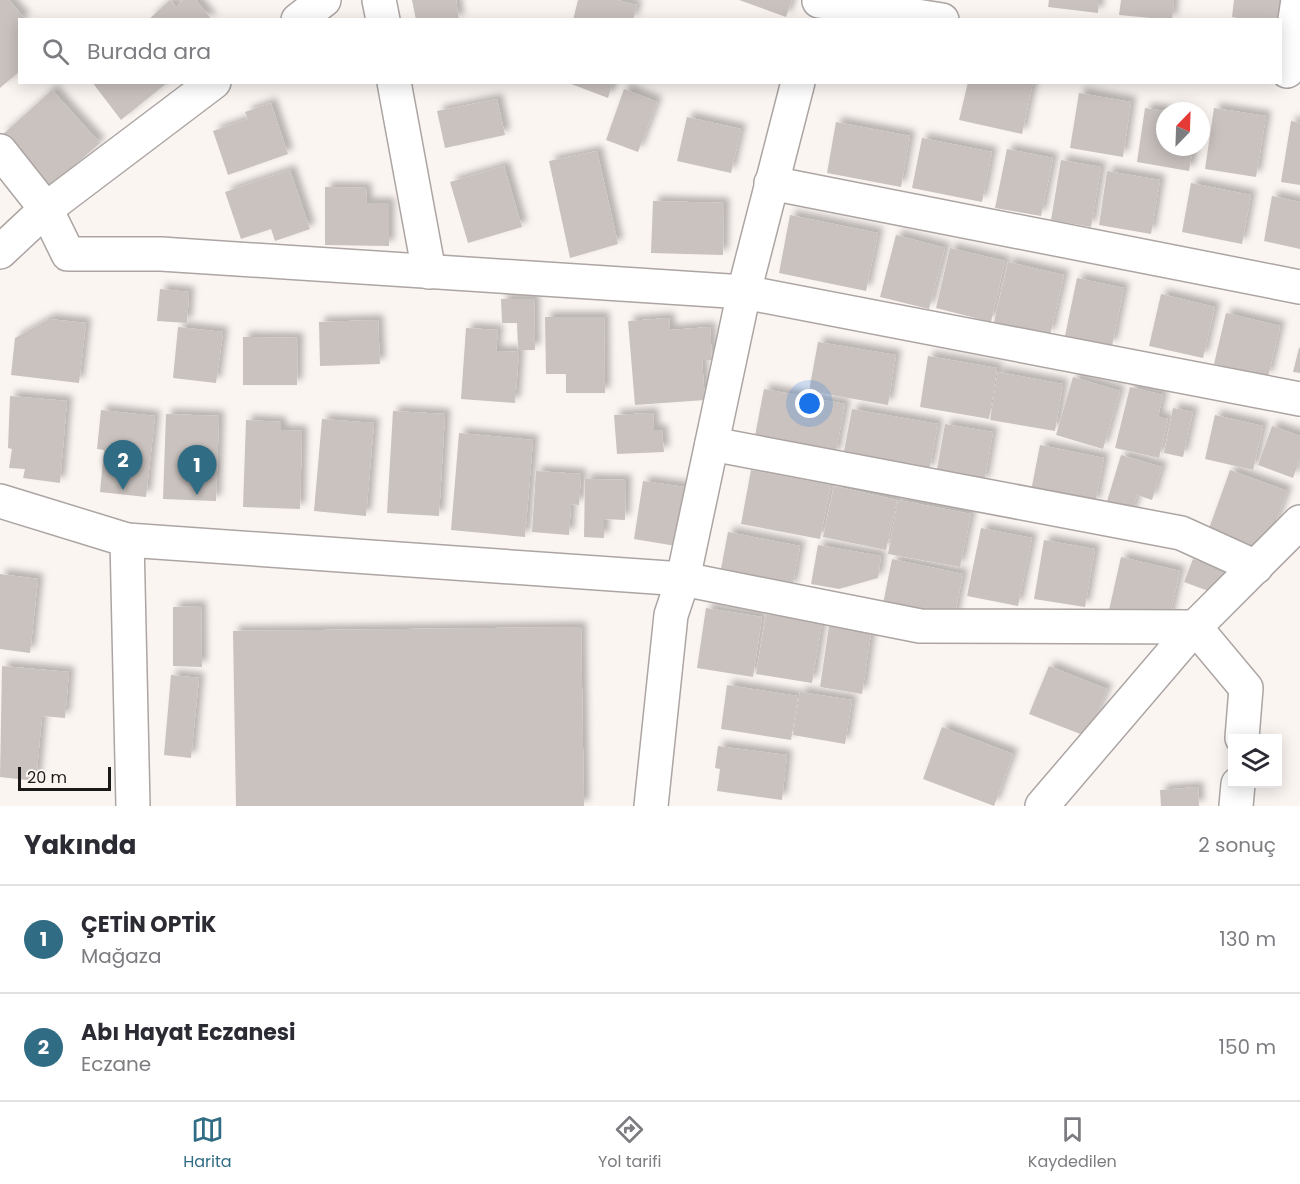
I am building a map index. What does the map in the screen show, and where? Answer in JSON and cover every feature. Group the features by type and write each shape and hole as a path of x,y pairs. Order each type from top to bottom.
{"street":[{"path":"301,18 324,0"},
{"path":"379,0 383,18"},
{"path":"1289,71 1298,0"},
{"path":"818,7 923,18"},
{"path":"0,252 46,209 211,84"},
{"path":"394,84 429,272"},
{"path":"651,806 671,615 683,579 744,292 797,84"},
{"path":"0,151 46,209 68,254 161,254 744,292 1300,399"},
{"path":"771,183 1300,287"},
{"path":"712,444 1181,533 1256,567"},
{"path":"0,501 128,540 683,579 920,626 1195,627 1246,688 1242,734"},
{"path":"1042,806 1195,627 1300,522"},
{"path":"128,540 133,806"},
{"path":"1236,806 1238,788"}],"building":[{"path":"0,0 9,0 24,18 18,18 18,73 0,88"},
{"path":"170,0 176,7 183,0 196,0 210,18 150,18"},
{"path":"412,0 456,0 459,18 416,18"},
{"path":"578,0 617,0 637,5 634,18 574,18"},
{"path":"739,0 792,0 786,17"},
{"path":"1049,0 1099,0 1098,13 1048,7"},
{"path":"1121,0 1174,0 1172,18 1119,15"},
{"path":"1234,0 1285,0 1282,20 1282,18 1232,17"},
{"path":"94,84 166,84 121,120"},
{"path":"571,84 612,84 608,98"},
{"path":"968,84 1033,84 1022,134 959,120"},
{"path":"624,89 657,102 638,152 606,140"},
{"path":"52,90 100,143 49,188 1,136"},
{"path":"1079,93 1131,102 1123,157 1070,148"},
{"path":"497,99 505,135 445,148 437,111"},
{"path":"271,103 288,154 228,175 213,131 248,119 245,112"},
{"path":"1145,108 1156,110 1156,156 1192,156 1189,171 1137,162"},
{"path":"1214,108 1266,116 1256,177 1205,169 1207,156 1210,156"},
{"path":"687,117 741,129 731,173 677,161"},
{"path":"1291,121 1300,123 1300,185 1281,182"},
{"path":"836,122 910,136 901,187 827,173"},
{"path":"922,138 992,152 982,202 912,188"},
{"path":"1007,149 1053,158 1041,216 995,208"},
{"path":"597,151 618,244 570,258 549,161"},
{"path":"1061,160 1101,167 1091,227 1051,220"},
{"path":"504,166 522,227 468,243 450,182"},
{"path":"290,170 310,229 275,241 271,229 241,239 225,192"},
{"path":"1107,171 1160,180 1151,234 1099,225"},
{"path":"1191,183 1251,195 1242,244 1182,232"},
{"path":"325,187 366,188 367,203 389,203 389,246 325,245"},
{"path":"1272,196 1300,202 1300,249 1264,241"},
{"path":"653,201 724,203 723,255 651,253"},
{"path":"790,215 878,233 866,291 779,273"},
{"path":"896,235 945,248 929,309 880,297"},
{"path":"950,248 1005,261 991,322 936,308"},
{"path":"1008,262 1064,275 1050,335 994,322"},
{"path":"1077,278 1124,288 1112,346 1065,336"},
{"path":"160,289 189,292 187,323 157,321"},
{"path":"1161,294 1215,307 1203,358 1149,346"},
{"path":"501,299 534,299 535,350 518,350 517,323 502,323"},
{"path":"1226,313 1280,326 1268,377 1214,364"},
{"path":"545,317 604,317 605,393 566,393 566,374 546,374"},
{"path":"669,318 670,330 710,327 712,360 702,360 705,400 635,405 628,321"},
{"path":"49,319 86,323 79,383 11,375 15,338"},
{"path":"378,320 380,364 320,366 319,322"},
{"path":"178,327 223,332 216,383 173,378"},
{"path":"466,328 498,330 496,351 519,352 515,403 461,399"},
{"path":"243,337 298,338 297,385 243,385"},
{"path":"818,342 896,355 888,405 809,391"},
{"path":"1300,348 1300,373 1293,372"},
{"path":"928,356 997,368 989,419 920,407"},
{"path":"998,372 1063,384 1055,431 990,420"},
{"path":"1073,377 1120,391 1103,449 1056,435"},
{"path":"1130,387 1163,395 1158,417 1168,419 1159,458 1115,448"},
{"path":"764,389 845,404 835,456 754,441"},
{"path":"10,396 67,401 60,483 23,478 25,469 9,468 12,449 8,448"},
{"path":"1173,408 1193,412 1183,457 1164,453"},
{"path":"852,409 938,424 929,471 843,456"},
{"path":"101,410 155,416 146,497 100,492 104,450 97,449"},
{"path":"393,411 445,414 439,516 387,513"},
{"path":"653,413 654,430 662,430 664,452 617,454 614,415"},
{"path":"166,414 219,416 216,501 163,499"},
{"path":"1215,415 1263,426 1253,470 1205,459"},
{"path":"322,419 374,423 366,516 314,511"},
{"path":"246,420 281,422 281,430 302,431 300,509 243,507"},
{"path":"945,424 993,432 984,483 936,475"},
{"path":"1272,426 1300,436 1300,458 1293,478 1258,465"},
{"path":"459,433 533,440 525,537 451,530"},
{"path":"1040,445 1104,458 1095,504 1031,491"},
{"path":"1121,455 1162,467 1152,500 1137,495 1131,516 1105,508"},
{"path":"751,470 831,485 820,539 741,524"},
{"path":"1230,470 1287,491 1264,554 1207,534"},
{"path":"536,471 581,474 579,505 571,504 569,535 532,532"},
{"path":"585,479 626,480 625,520 604,519 604,538 584,537"},
{"path":"643,481 685,487 676,546 634,539"},
{"path":"834,486 897,500 886,550 823,537"},
{"path":"898,500 971,514 960,567 888,554"},
{"path":"981,528 1032,538 1018,606 967,596"},
{"path":"728,532 800,546 792,588 720,574"},
{"path":"1044,540 1095,549 1085,607 1034,599"},
{"path":"818,545 881,556 878,578 839,589 811,584"},
{"path":"1121,557 1180,571 1168,623 1109,610"},
{"path":"892,559 963,574 953,623 882,609"},
{"path":"1193,559 1228,573 1219,595 1184,582"},
{"path":"0,574 38,579 30,653 0,649"},
{"path":"201,606 202,667 173,666 173,607"},
{"path":"706,608 762,617 753,677 697,668"},
{"path":"766,614 822,623 812,683 756,674"},
{"path":"829,626 871,633 862,694 820,687"},
{"path":"581,627 584,806 236,806 233,631"},
{"path":"2,666 69,672 65,718 42,716 36,781 0,777"},
{"path":"1049,666 1107,689 1088,737 1029,714"},
{"path":"171,675 199,678 191,758 164,755"},
{"path":"727,685 798,696 791,740 721,729"},
{"path":"800,692 852,700 845,744 793,735"},
{"path":"942,727 1013,754 994,806 923,779"},
{"path":"718,746 787,755 782,800 717,791 720,769 715,768"},
{"path":"1198,787 1199,806 1161,806 1160,790"}],"place":[{"name":"Abı Hayat Eczanesi","path":"123,490"},
{"name":"ÇETİN OPTİK","path":"197,495"}]}
